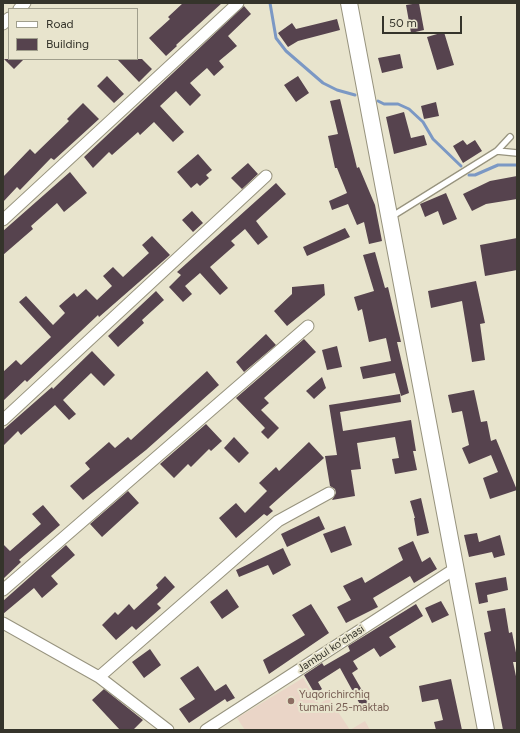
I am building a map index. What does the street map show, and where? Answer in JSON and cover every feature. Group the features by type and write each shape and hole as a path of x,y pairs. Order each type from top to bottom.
{"main road":[{"path":"348,3 486,730"}],"street":[{"path":"3,220 238,3"},
{"path":"3,420 266,176"},
{"path":"3,590 308,326"},
{"path":"99,677 278,522 329,493"},
{"name":"Jambul ko‘chasi","path":"206,730 456,568"},
{"path":"3,623 99,677 168,730"}],"lane":[{"path":"389,219 497,151 510,137"},
{"path":"497,151 517,153"}],"shaded area":[{"name":"Yuqorichirchiq tumani 25-maktab","path":"303,678 319,704 329,698 350,730 245,730 237,718"},
{"path":"365,721 370,730 350,730"}],"building":[{"path":"183,3 222,3 166,56 149,38 170,19 168,17"},
{"path":"419,3 424,30 411,33 406,5"},
{"path":"244,6 251,14 228,36 237,46 219,61 224,67 214,76 207,68 190,83 201,95 190,106 176,91 160,106 184,132 173,142 154,122 140,135 138,132 112,155 109,152 93,168 84,157"},
{"path":"337,19 340,30 298,41 288,47 278,33 292,23 296,29"},
{"path":"444,32 454,65 437,70 427,37"},
{"path":"400,54 403,68 382,73 378,58"},
{"path":"4,59 23,60 14,69"},
{"path":"142,59 152,69 139,82 118,60"},
{"path":"107,76 124,94 114,103 97,86"},
{"path":"298,76 309,93 296,102 284,85"},
{"path":"340,99 357,168 359,167 375,205 382,241 369,244 364,222 357,225 348,204 332,210 329,201 347,193 337,168 335,168 328,136 338,134 330,101"},
{"path":"436,102 439,116 424,119 421,106"},
{"path":"83,103 99,119 54,160 51,158 20,190 17,187 3,202 3,177 30,149 35,154 69,121 67,119"},
{"path":"404,112 411,138 424,135 427,145 394,154 386,117"},
{"path":"463,140 467,145 475,140 482,151 463,163 453,146"},
{"path":"198,154 212,170 206,175 209,178 200,186 197,183 191,188 177,172"},
{"path":"248,163 258,174 242,189 231,178"},
{"path":"70,172 87,193 64,212 57,203 31,226 33,229 3,255 3,231"},
{"path":"517,176 517,199 486,204 472,211 463,194 490,181"},
{"path":"276,183 286,194 256,221 268,237 258,245 245,229 231,241 235,245 210,267 228,288 220,295 200,273 185,286 192,294 183,302 169,287 181,275 177,272"},
{"path":"446,193 457,219 443,225 438,211 425,217 420,204"},
{"path":"192,211 203,223 193,232 182,220"},
{"path":"345,228 350,237 307,256 303,247"},
{"path":"152,236 170,255 99,317 98,315 27,382 25,380 3,401 3,372 16,360 21,365 51,337 19,302 26,296 53,325 65,313 59,306 74,293 77,297 86,289 97,300 112,286 103,276 113,267 123,277 149,253 142,245"},
{"path":"517,238 517,270 485,276 480,245"},
{"path":"375,252 385,288 388,287 401,342 397,342 409,393 401,396 395,373 363,379 360,367 391,361 386,338 369,342 362,309 358,311 354,297 374,291 363,255"},
{"path":"476,281 485,323 480,324 485,360 472,362 462,301 431,308 428,291"},
{"path":"324,284 325,295 287,326 274,311 292,294 292,287"},
{"path":"156,291 164,300 142,320 144,323 118,347 108,336"},
{"path":"266,334 276,345 244,372 236,362"},
{"path":"304,339 316,352 264,398 269,403 261,410 279,428 268,439 261,432 265,428 236,398"},
{"path":"337,346 342,367 327,370 322,350"},
{"path":"92,351 115,375 104,386 91,373 63,400 76,414 69,420 55,405 21,435 18,431 3,446 3,430 52,387 53,389"},
{"path":"207,371 219,385 146,450 83,500 70,486 90,469 85,463 109,442 115,448 128,437 131,440"},
{"path":"322,377 326,388 314,399 306,391"},
{"path":"474,390 481,422 487,421 491,441 496,439 517,490 490,499 483,478 498,472 491,455 469,464 462,448 469,445 462,411 452,413 448,395"},
{"path":"400,394 401,402 340,412 343,431 411,420 416,451 413,451 417,470 395,474 392,459 399,458 395,437 357,443 361,469 351,470 355,496 332,500 336,493 335,489 330,486 325,456 337,455 329,405"},
{"path":"206,424 222,441 211,451 209,449 191,467 188,464 174,478 160,464"},
{"path":"234,437 249,453 239,463 224,448"},
{"path":"309,442 324,458 269,507 273,511 267,516 264,514 236,538 219,518 236,503 245,513 267,491 259,483 276,467 279,471"},
{"path":"128,491 139,503 102,537 90,524"},
{"path":"421,498 429,533 417,536 415,518 410,501"},
{"path":"43,505 60,525 19,560 21,562 3,579 3,544 10,551 41,524 32,514"},
{"path":"319,516 325,529 287,547 281,534"},
{"path":"345,526 352,545 331,553 323,534"},
{"path":"477,533 479,542 500,535 505,555 494,558 492,552 469,557 464,535"},
{"path":"413,541 422,562 430,557 437,569 414,583 410,576 373,598 378,607 346,623 337,607 351,600 343,586 362,577 365,583 403,560 398,548"},
{"path":"66,545 75,555 51,576 58,584 42,598 34,588 3,614 3,601"},
{"path":"283,548 291,565 273,575 268,565 239,577 236,570"},
{"path":"165,576 175,587 157,604 161,608 136,630 132,626 116,640 102,625 115,612 118,615 129,604 134,610 158,588 156,585"},
{"path":"506,577 508,590 487,595 488,602 479,604 475,583"},
{"path":"227,589 239,607 222,619 210,602"},
{"path":"441,601 449,615 432,623 425,608"},
{"path":"311,604 329,633 269,674 263,660 305,635 292,615"},
{"path":"416,604 423,616 389,637 396,647 380,657 374,648 353,661 358,669 352,673 370,704 362,708 340,668 318,682 322,689 315,694 304,675 322,663 324,666 350,651 348,646"},
{"path":"505,608 509,633 512,632 517,658 517,662 513,662 517,681 517,730 503,730 484,633 491,631 487,611"},
{"path":"150,649 161,665 144,678 132,662"},
{"path":"198,666 215,691 226,684 235,698 227,702 225,699 189,723 179,709 195,699 180,678"},
{"path":"451,679 462,730 436,730 434,722 443,720 438,699 422,702 419,686"},
{"path":"104,689 143,720 133,730 120,730 92,700"}],"waterway":[{"path":"270,3 276,38 286,51 323,83 337,90 355,95"},
{"path":"378,101 384,104 398,104 409,109 423,122 433,139 461,166"},
{"path":"469,175 475,175 498,165 517,165"}],"place":[{"name":"Yuqorichirchiq tumani 25-maktab","path":"291,701"}]}
